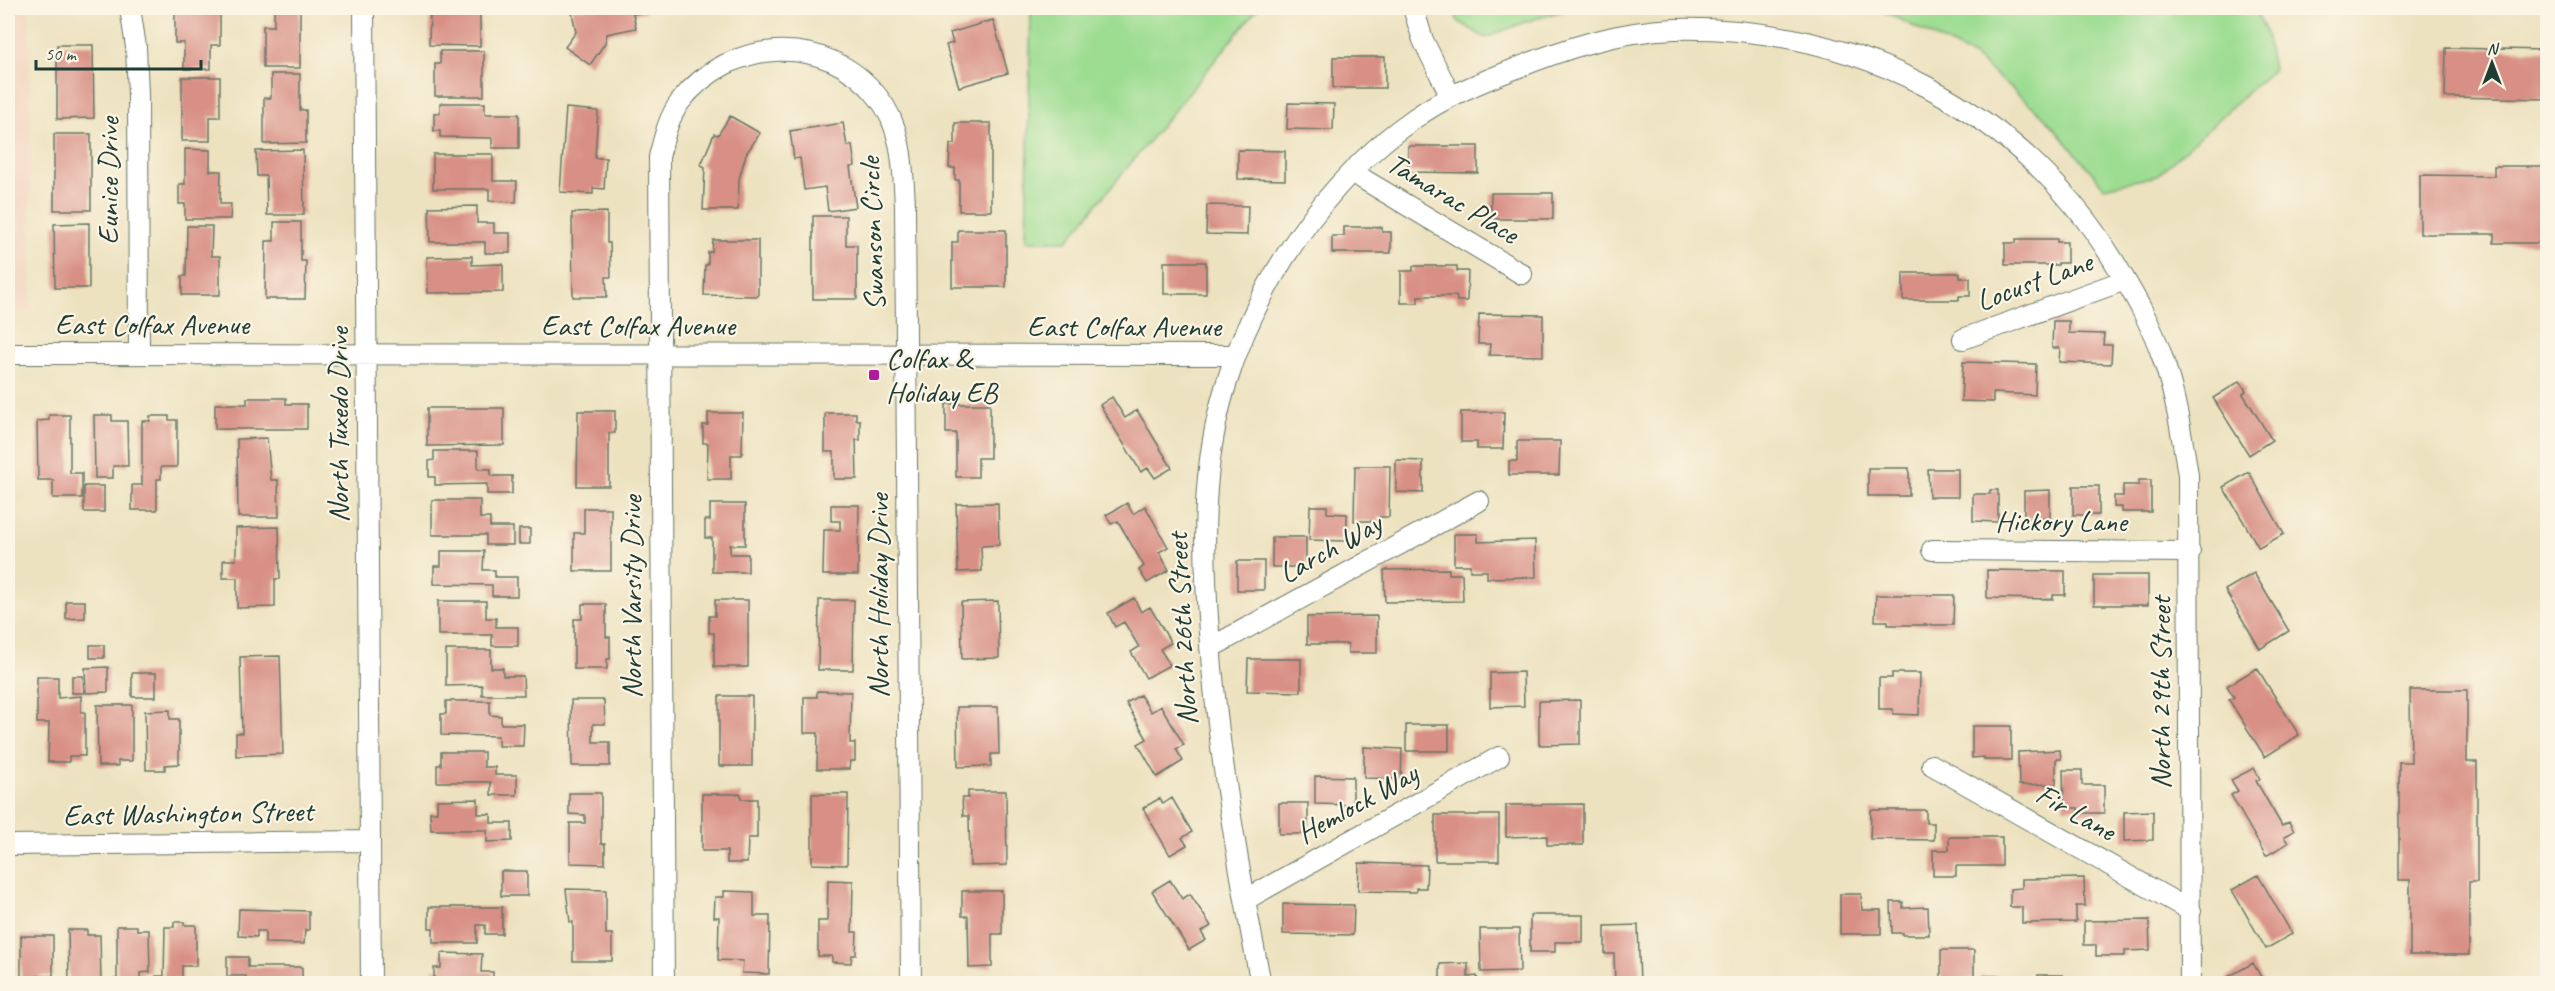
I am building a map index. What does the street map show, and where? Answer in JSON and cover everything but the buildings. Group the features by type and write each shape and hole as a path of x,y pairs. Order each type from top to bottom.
{"street":[{"name":"Eunice Drive","path":"130,8 136,47 138,95 140,354"},
{"name":"North Tuxedo Drive","path":"364,8 371,984"},
{"path":"1413,8 1423,40 1450,97"},
{"name":"East Colfax Avenue","path":"8,354 1236,355 1262,294 1292,244 1331,195 1375,150 1415,118 1466,88 1563,49 1615,37 1671,29 1754,33 1810,42 1867,59 1918,81 1966,109 2021,151 2067,196 2096,233 2125,280 2142,310 2163,357 2176,409 2188,475"},
{"name":"Swanson Circle","path":"659,355 659,157 666,128 680,102 705,77 734,59 763,51 796,51 827,57 857,76 879,98 897,131 902,159 905,206 906,356"},
{"name":"Tamarac Place","path":"1353,173 1522,274"},
{"name":"Locust Lane","path":"1963,339 2125,280"},
{"name":"North Varsity Drive","path":"659,355 664,984"},
{"name":"North 26th Street","path":"1236,355 1224,391 1206,484 1204,537 1217,729 1261,984"},
{"name":"North Holiday Drive","path":"906,356 911,984"},
{"name":"North 29th Street","path":"2188,475 2190,984"},
{"name":"Larch Way","path":"1210,648 1479,501"},
{"name":"Hickory Lane","path":"1932,550 2190,552"},
{"name":"Hemlock Way","path":"1245,900 1499,757"},
{"name":"Fir Lane","path":"1932,765 2191,911"},
{"name":"East Washington Street","path":"8,845 369,841"}],"shaded area":[{"path":"8,8 29,8 31,311 8,311"}],"green space":[{"path":"1031,8 1258,8 1067,241 1026,241"},
{"path":"1453,8 1573,8 1525,22 1485,38 1458,21"},
{"path":"1867,8 2255,8 2265,30 2273,69 2157,176 2104,187 2046,118 1973,56 1881,10"}],"place":[{"name":"Colfax & Holiday EB","path":"874,375"}]}
